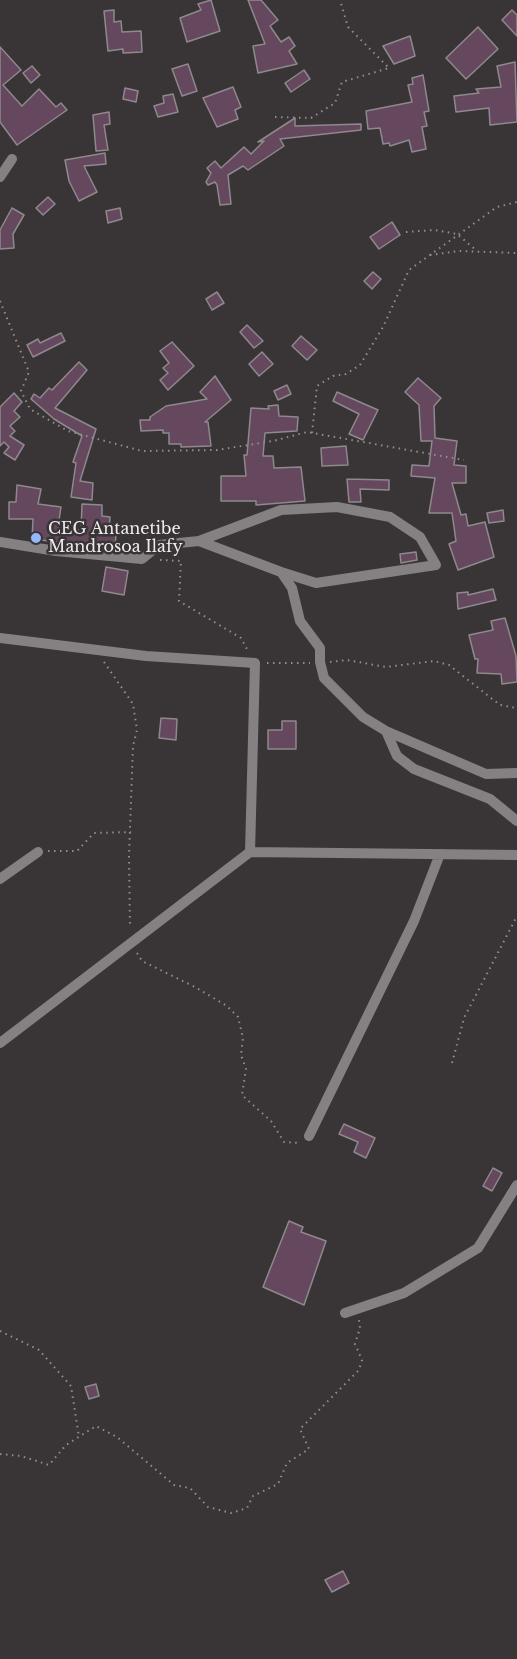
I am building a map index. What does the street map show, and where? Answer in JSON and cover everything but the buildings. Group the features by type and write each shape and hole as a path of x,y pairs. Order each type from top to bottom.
{"street":[{"path":"0,177 12,159"},
{"path":"0,542 56,551 142,559 159,545 199,541 281,510 337,507 390,517 420,537 436,566 316,583 199,541"},
{"path":"281,572 292,588 300,621 320,648 320,662 324,678 363,717 386,731 486,774 517,773"},
{"path":"0,638 146,656 255,663 250,852"},
{"path":"386,731 397,756 414,769 490,799 517,821"},
{"path":"0,879 38,852"},
{"path":"0,1043 250,852 517,855"},
{"path":"309,1136 414,921 440,854"},
{"path":"350,1311 404,1293 478,1248 517,1185"}],"path":[{"path":"275,117 312,118 335,102 342,82 389,68 348,27 340,0"},
{"path":"312,432 317,386 333,376 346,374 360,365 383,327 409,270 497,207 517,202"},
{"path":"406,232 435,230 457,234 477,251"},
{"path":"429,255 477,251 517,253"},
{"path":"0,301 28,372 21,392 30,408 68,431 142,451 217,450 312,432 464,460"},
{"path":"142,559 181,561 179,601 241,638 255,663 347,660 386,667 441,663 449,665 500,705 517,708"},
{"path":"38,852 77,851 94,833 130,832"},
{"path":"452,1063 464,1018 517,916"},
{"path":"0,1454 21,1456 49,1465 66,1445 96,1426 117,1437 174,1485 190,1488 208,1507 231,1513 247,1508 253,1496 278,1484 287,1463 309,1449 300,1429 360,1370 362,1360 355,1344 360,1328 350,1311"},
{"path":"0,1331 39,1350 71,1386 79,1437"}],"place":[{"name":"CEG Antanetibe Mandrosoa Ilafy","path":"36,538"}]}
